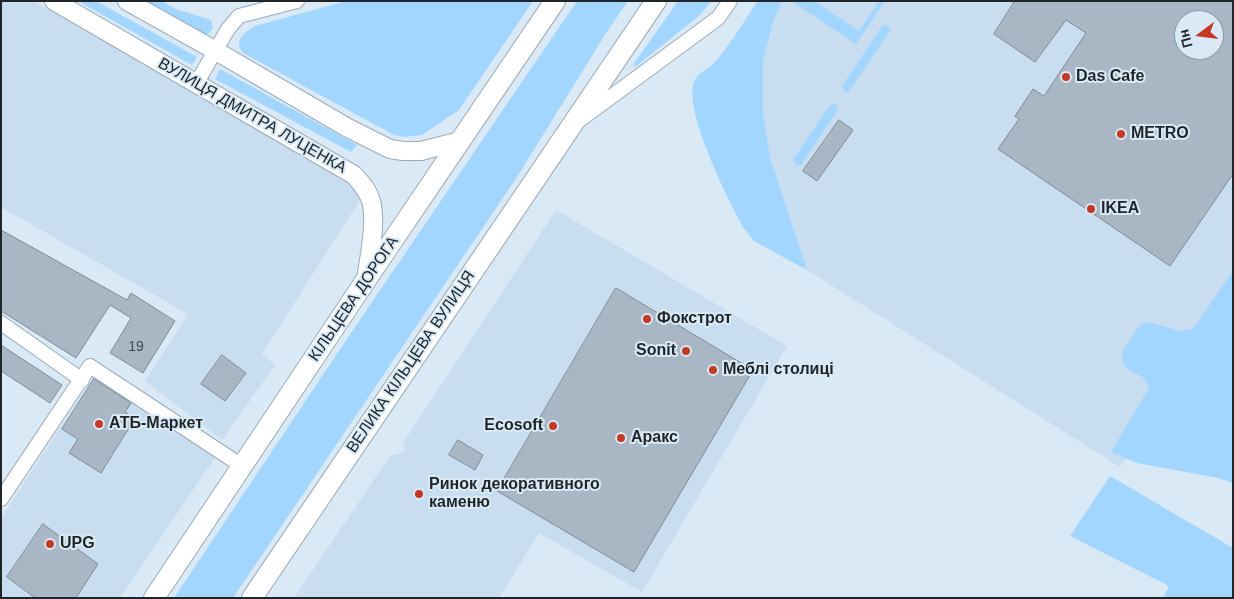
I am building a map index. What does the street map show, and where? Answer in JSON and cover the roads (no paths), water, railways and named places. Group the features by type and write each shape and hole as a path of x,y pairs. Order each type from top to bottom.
{"highway":[{"name":"КІЛЬЦЕВА ДОРОГА","path":"154,598 555,1"},
{"path":"570,127 656,1"},
{"name":"ВЕЛИКА КІЛЬЦЕВА ВУЛИЦЯ","path":"252,598 570,127"}],"main road":[{"name":"ВУЛИЦЯ ДМИТРА ЛУЦЕНКА","path":"54,1 354,175 364,185 371,201 372,218 366,280"},
{"path":"127,1 348,128 390,149 420,151 460,141"}],"street":[{"path":"196,84 228,29 239,16 297,1"},
{"path":"570,127 718,18 730,1"},
{"path":"1,323 82,380"},
{"path":"1,499 90,366 242,466"}],"place":[{"name":"Das Cafe","path":"1066,77"},
{"name":"METRO","path":"1121,134"},
{"name":"IKEA","path":"1091,209"},
{"name":"Фокстрот","path":"647,319"},
{"name":"Sonit","path":"686,351"},
{"name":"Меблі столиці","path":"713,370"},
{"name":"АТБ-Маркет","path":"99,424"},
{"name":"Ecosoft","path":"553,426"},
{"name":"Аракс","path":"621,438"},
{"name":"Ринок декоративного каменю","path":"419,494"},
{"name":"UPG","path":"50,544"}]}
